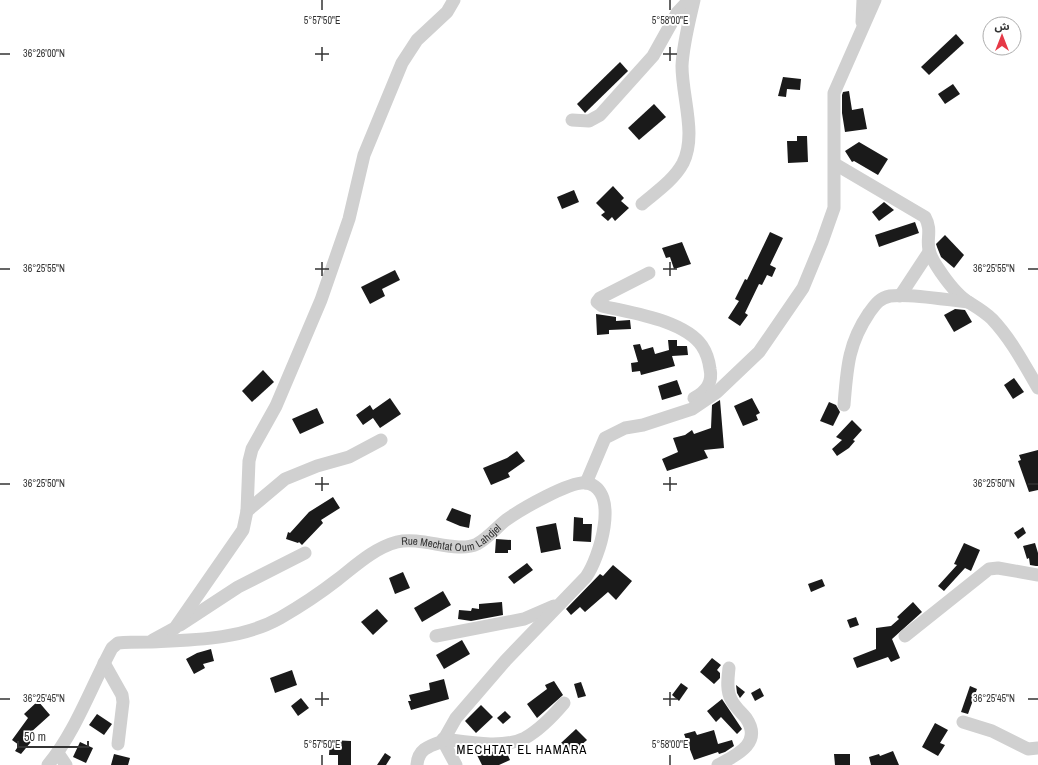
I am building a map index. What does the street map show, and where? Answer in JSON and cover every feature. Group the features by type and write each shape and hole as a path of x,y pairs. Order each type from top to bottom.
{"street":[{"path":"175,628 243,530 247,511 249,461 252,449 276,406 321,300 349,219 364,155 402,63 417,40 447,12 454,0"},
{"path":"572,120 589,121 600,115 653,56 677,13 689,0"},
{"path":"642,204 679,171 684,161 688,139 682,64 694,0"},
{"path":"861,30 863,0"},
{"path":"443,740 456,718 506,660 586,577 593,567 600,545 606,508 604,498 594,486 586,483 605,438 625,428 662,419 692,409 716,392 759,352 803,288 834,208 834,93 875,0"},
{"path":"835,164 925,217 930,230 929,252 900,296"},
{"path":"929,252 942,274 968,302 980,308 1005,334 1017,351 1038,388"},
{"path":"649,273 600,298 597,302 602,306 636,314 682,329 690,334 702,346 707,358 711,376 707,388 698,396 662,419"},
{"path":"844,405 849,356 858,330 875,304 881,299 900,296 968,302"},
{"path":"247,511 285,479 317,466 349,457 381,440"},
{"name":"Rue Mechtat Oum Lahdjel","path":"48,765 58,753 86,703 112,648 118,644 226,636 246,632 279,619 332,584 369,556 386,547 398,542 413,541 470,547 490,535 507,520 559,490 570,485 586,483"},
{"path":"150,642 175,628 238,587 305,553"},
{"path":"905,636 989,569 998,568 1038,575"},
{"path":"436,636 489,627 524,619 559,604"},
{"path":"104,663 122,695 123,702 118,744"},
{"path":"718,765 739,754 747,748 750,741 751,727 730,699 728,690 729,668"},
{"path":"417,765 420,752 425,748 443,740 478,743 502,743 524,738 546,722 564,703"},
{"path":"963,722 992,731 1028,749 1038,748"},
{"path":"443,740 456,765"},
{"path":"58,753 66,765"}],"building":[{"path":"956,34 964,43 929,75 921,67"},
{"path":"620,62 628,71 585,113 577,104"},
{"path":"783,77 801,79 800,90 787,89 786,97 778,96"},
{"path":"953,84 960,94 945,104 938,94"},
{"path":"849,91 852,110 863,108 867,129 845,132 842,113 842,95 843,92"},
{"path":"654,104 666,117 639,140 628,128"},
{"path":"797,136 807,136 808,162 788,163 787,141 797,141"},
{"path":"859,142 888,159 878,175 854,161 852,162 845,151"},
{"path":"613,186 624,198 621,201 629,208 615,221 612,217 608,221 601,215 605,212 596,203"},
{"path":"574,190 579,202 562,209 557,197"},
{"path":"884,202 894,210 879,221 872,212"},
{"path":"915,222 919,233 879,247 875,235"},
{"path":"770,232 783,238 770,265 776,268 772,277 767,275 762,285 759,284 745,313 748,315 740,326 728,318 739,301 735,299 745,279 747,280"},
{"path":"945,235 964,255 954,268 941,257 936,244"},
{"path":"682,242 691,264 674,269 670,257 666,258 662,248"},
{"path":"395,270 400,280 382,289 385,296 370,304 361,287"},
{"path":"955,309 965,310 972,322 954,332 944,315"},
{"path":"596,314 616,317 616,321 630,320 631,329 609,330 609,334 597,335"},
{"path":"668,340 677,340 677,346 687,346 688,355 672,356 675,366 641,375 640,371 632,372 631,363 638,362 633,345 640,344 642,350 653,347 655,354 669,350"},
{"path":"263,370 274,382 252,402 242,391"},
{"path":"1014,378 1024,392 1013,399 1004,385"},
{"path":"677,380 682,394 662,400 658,386"},
{"path":"390,398 401,414 380,428 373,418 363,425 356,415 370,405 373,410"},
{"path":"752,398 760,413 756,415 758,420 743,426 734,406"},
{"path":"720,400 724,448 704,450 708,458 667,471 662,459 678,452 673,438 685,435 692,430 694,434 711,428 712,405"},
{"path":"829,402 836,405 840,412 833,426 820,421"},
{"path":"317,408 324,423 300,434 292,419"},
{"path":"852,420 862,430 853,440 855,441 849,448 837,456 832,449 842,440 836,437"},
{"path":"1038,450 1038,490 1029,492 1018,461 1021,460 1019,455"},
{"path":"517,451 525,461 508,473 510,477 491,485 483,468 507,458"},
{"path":"333,497 340,508 321,520 323,523 302,545 299,542 286,539 288,532 290,533 309,512"},
{"path":"452,508 471,515 469,528 446,520"},
{"path":"574,517 583,518 583,524 592,524 591,542 573,541"},
{"path":"556,523 561,549 541,553 536,527"},
{"path":"1023,527 1026,533 1018,539 1014,533"},
{"path":"496,539 511,540 511,550 508,550 508,553 495,553"},
{"path":"964,543 980,550 971,571 965,568 944,591 938,586 957,565 954,564"},
{"path":"1035,543 1038,553 1038,566 1030,565 1029,558 1027,559 1023,546"},
{"path":"527,563 533,570 514,584 508,577"},
{"path":"613,565 632,581 616,600 608,592 585,612 580,607 571,615 566,609 600,574 603,576"},
{"path":"403,572 410,588 395,594 389,578"},
{"path":"822,579 825,586 811,592 808,584"},
{"path":"443,591 451,605 422,622 414,608"},
{"path":"502,602 503,615 471,621 458,619 459,610 471,611 472,608 479,609 479,604"},
{"path":"913,602 922,612 892,639 900,658 891,662 888,657 857,668 853,658 876,649 876,628 891,626 899,619 897,617"},
{"path":"377,609 388,621 373,635 361,622"},
{"path":"856,617 859,625 850,628 847,620"},
{"path":"462,640 470,654 444,669 436,655"},
{"path":"211,649 214,661 203,664 205,668 194,674 186,659 197,653"},
{"path":"712,658 721,665 717,670 720,673 720,678 714,684 700,672"},
{"path":"292,670 297,685 275,693 270,678"},
{"path":"444,679 449,699 411,710 408,701 411,701 409,695 430,690 429,683"},
{"path":"554,681 563,695 537,718 527,704 547,689 545,685"},
{"path":"581,682 586,696 578,698 574,684"},
{"path":"681,683 688,688 679,701 672,695"},
{"path":"736,685 745,692 740,698 737,693"},
{"path":"970,686 977,689 968,714 961,712"},
{"path":"760,688 764,696 755,701 751,693"},
{"path":"301,698 309,708 298,716 291,706"},
{"path":"722,699 742,729 737,734 721,717 716,722 707,711"},
{"path":"38,701 50,715 30,733 35,737 21,754 15,751 19,745 12,740 28,718 24,714"},
{"path":"481,705 493,717 476,733 465,721"},
{"path":"505,711 511,717 503,724 497,718"},
{"path":"97,714 112,724 104,735 89,725"},
{"path":"935,723 948,730 940,743 945,745 938,756 922,747"},
{"path":"576,729 587,740 571,754 561,743"},
{"path":"714,730 718,744 732,740 734,746 725,752 719,754 718,752 694,760 684,734 695,731 697,735"},
{"path":"330,740 351,741 351,765 338,765 338,755 329,755"},
{"path":"80,742 93,748 86,763 73,757"},
{"path":"506,751 510,760 499,765 482,765 477,755 485,752"},
{"path":"893,751 899,765 871,765 869,757 879,754 880,756"},
{"path":"385,753 391,757 386,765 377,765"},
{"path":"114,754 130,758 128,765 111,765"},
{"path":"834,754 850,754 850,765 835,765"}],"district":[{"name":"MECHTAT EL HAMARA","path":"522,749"}]}
